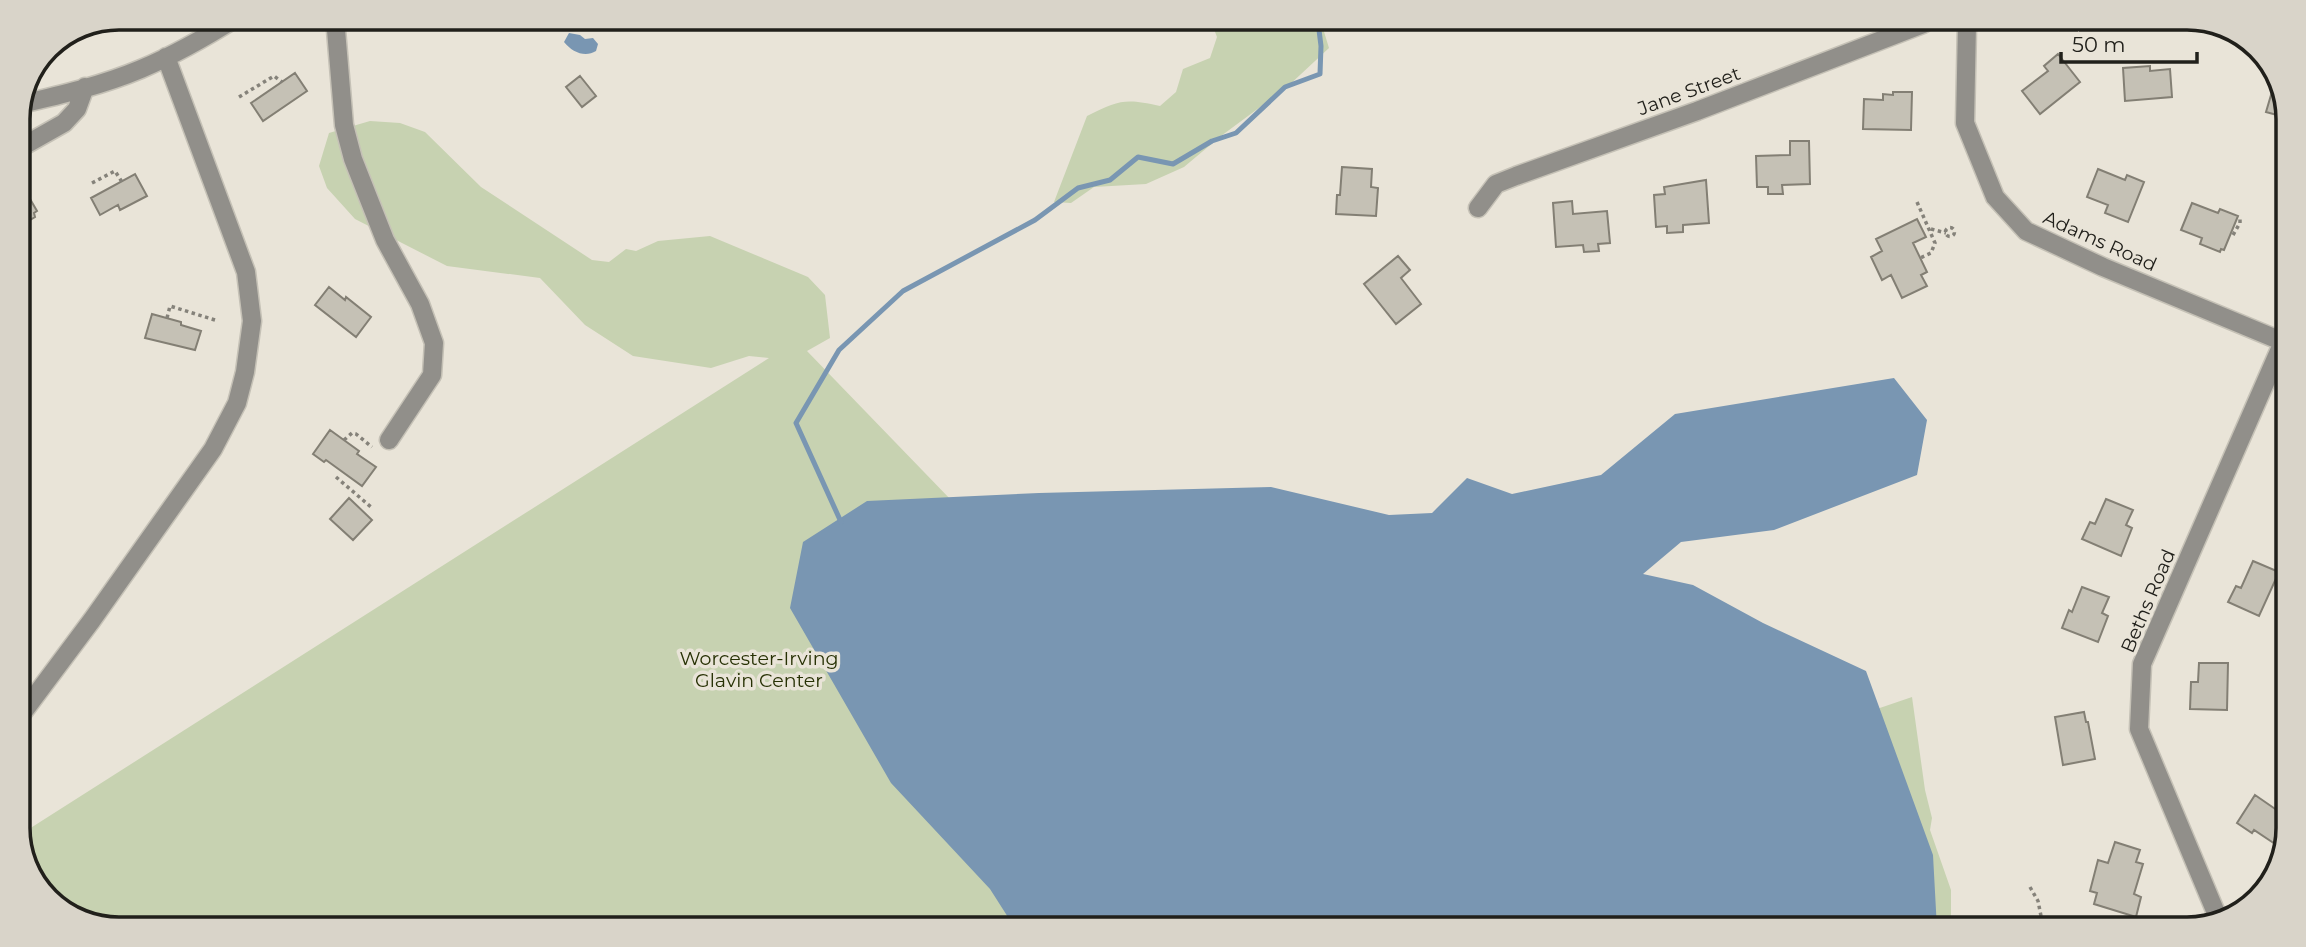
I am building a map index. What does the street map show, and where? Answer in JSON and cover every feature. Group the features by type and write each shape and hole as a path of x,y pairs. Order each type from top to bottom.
{"street":[{"path":"32,101 85,88 139,70 214,30"},
{"path":"335,30 344,125 353,159 385,240 420,304 434,343 432,375 384,446"},
{"name":"Jane Street","path":"1478,208 1496,184 1907,30"},
{"name":"Adams Road","path":"1967,30 1965,123 1995,197 2026,231 2103,267 2276,339"},
{"path":"30,703 213,449 237,403 246,372 252,321 246,272 166,57"},
{"path":"30,142 64,123 77,109 85,88"},
{"name":"Beths Road","path":"2216,912 2138,729 2142,664 2276,363"}],"path":[{"path":"239,97 274,76 282,82"},
{"path":"92,183 115,171 122,181"},
{"path":"1917,202 1936,243 1934,249 1920,258"},
{"path":"2233,235 2241,223 2240,218"},
{"path":"1930,228 1946,233"},
{"path":"167,318 170,306 215,320"},
{"path":"344,440 352,433 384,446"},
{"path":"336,477 371,507"},
{"path":"2030,887 2043,917"}],"green space":[{"path":"1214,30 1323,30 1329,48 1286,88 1184,167 1146,184 1094,187 1071,203 1054,202 1087,116 1122,102 1160,106 1176,92 1183,69 1210,58 1217,37"},
{"name":"Worcester-Irving Glavin Center","path":"370,121 400,123 425,132 481,187 592,260 609,262 626,249 636,251 658,241 710,236 808,277 825,295 830,338 807,351 1333,895 1912,697 1925,790 1932,818 1930,830 1951,890 1951,917 119,917 101,916 74,905 52,887 39,868 31,846 30,828 769,358 749,356 711,368 633,356 585,325 540,278 447,266 355,219 327,188 319,166 329,133"}],"water":[{"path":"569,33 585,39 593,38 598,44 596,51 583,54 571,49 564,42"},
{"path":"1894,378 1927,420 1917,475 1774,530 1681,542 1643,574 1693,585 1763,623 1866,671 1933,855 1936,917 1008,917 990,889 891,783 790,608 803,542 867,501 1271,487 1389,515 1432,513 1467,478 1512,494 1601,475 1675,414"}],"building":[{"path":"2058,54 2080,82 2040,114 2022,91 2048,71 2044,66"},
{"path":"2150,66 2150,71 2170,69 2172,97 2125,101 2123,68"},
{"path":"295,73 307,91 263,121 251,103"},
{"path":"580,76 596,96 582,107 566,87"},
{"path":"2272,91 2276,115 2266,112"},
{"path":"1893,92 1912,92 1911,130 1863,129 1864,99 1883,100 1883,94 1893,95"},
{"path":"1790,141 1809,141 1810,184 1782,185 1783,194 1768,194 1768,187 1757,187 1756,156 1790,155"},
{"path":"1342,167 1372,169 1371,187 1378,188 1376,216 1336,214"},
{"path":"2098,169 2125,180 2127,175 2144,182 2128,222 2105,213 2108,205 2087,197"},
{"path":"135,174 147,196 120,210 118,205 100,215 91,198"},
{"path":"1706,180 1709,223 1683,225 1683,232 1667,233 1667,226 1656,227 1654,195 1665,194 1664,187"},
{"path":"30,199 37,211 34,213 35,217 30,220"},
{"path":"1572,201 1573,214 1607,211 1610,243 1598,244 1599,251 1584,252 1583,245 1556,247 1553,203"},
{"path":"2192,203 2218,213 2220,209 2238,216 2224,250 2221,249 2220,252 2200,244 2202,238 2181,230"},
{"path":"1917,219 1926,237 1913,243 1927,272 1921,275 1927,286 1902,298 1891,275 1882,280 1871,257 1882,251 1876,239"},
{"path":"1398,256 1410,270 1401,278 1421,304 1396,324 1364,284"},
{"path":"329,287 371,317 356,337 315,305"},
{"path":"152,314 201,331 195,350 145,338"},
{"path":"330,430 376,467 362,486 313,454"},
{"path":"349,498 372,520 353,540 330,519"},
{"path":"2106,499 2133,510 2126,525 2132,528 2121,556 2082,539 2090,522 2095,524"},
{"path":"2253,561 2276,571 2276,579 2259,616 2228,602 2236,586 2241,588"},
{"path":"2082,587 2109,597 2102,613 2108,616 2098,642 2062,628"},
{"path":"2199,663 2228,663 2227,710 2190,709 2191,682 2198,682"},
{"path":"2084,712 2095,759 2063,765 2055,717"},
{"path":"2255,795 2276,810 2275,844 2254,830 2252,833 2237,823"},
{"path":"2115,842 2140,850 2136,862 2143,864 2134,894 2141,897 2136,917 2094,904 2097,893 2090,891 2098,860 2108,863"}],"waterway":[{"path":"841,522 796,423 839,350 903,291 1035,220 1078,188 1110,180 1138,157 1173,164 1212,141 1236,133 1285,87 1320,74 1319,30"}]}
